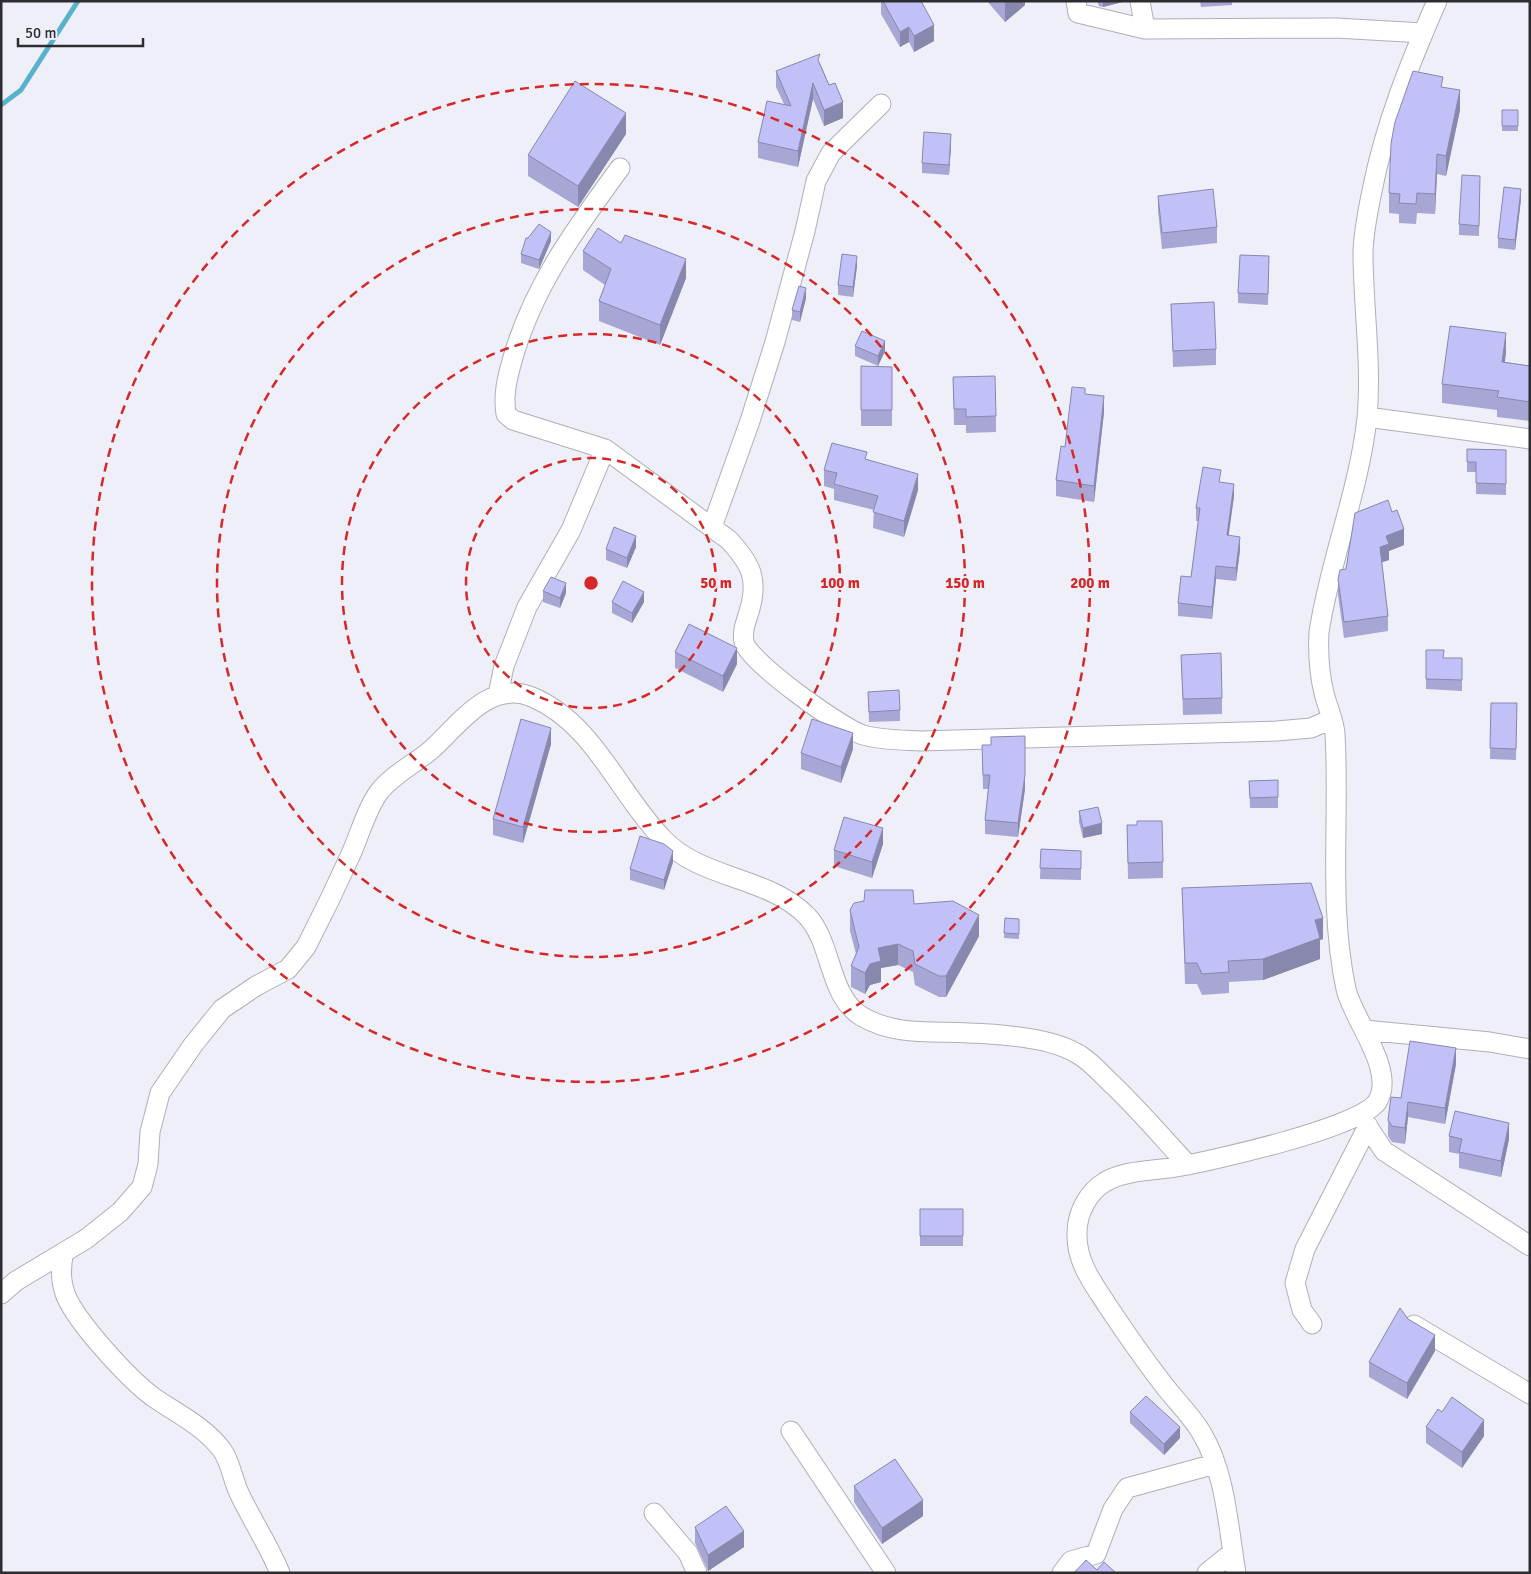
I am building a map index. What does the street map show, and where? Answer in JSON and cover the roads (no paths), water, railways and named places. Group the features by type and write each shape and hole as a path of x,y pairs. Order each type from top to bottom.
{"street":[{"path":"1076,1 1078,13 1145,29 1336,28 1423,33"},
{"path":"1140,1 1145,29"},
{"path":"1312,1324 1302,1310 1295,1283 1305,1249 1364,1121 1382,1090 1378,1062 1348,994 1340,958 1334,885 1337,811 1335,729 1323,691 1318,652 1319,632 1358,472 1367,417 1368,350 1363,250 1368,210 1378,162 1397,96 1437,1"},
{"path":"712,528 750,421 775,342 805,231 816,181 831,153 881,104"},
{"path":"620,168 572,233 544,282 520,332 505,388 504,403 506,414 513,420 604,449 729,540 746,558 753,575 754,588 743,630 745,644 751,655 840,725 863,735 920,741 1276,731 1311,728 1332,719"},
{"path":"1367,417 1530,439"},
{"path":"498,695 504,666 527,607 571,530 604,449"},
{"path":"1,1294 16,1281 86,1239 120,1212 142,1188 148,1164 150,1132 160,1093 193,1045 222,1009 256,986 288,969 306,947 379,792 430,750 482,702 498,695 514,692 532,696 558,712 583,733 635,805 664,841 712,870 770,892 794,904 810,919 825,949 840,992 849,1006 860,1016 897,1031 979,1033 1059,1045 1077,1053 1131,1102 1188,1165"},
{"path":"1364,1030 1490,1042 1530,1049"},
{"path":"1236,1573 1215,1464 1200,1429 1138,1352 1086,1274 1078,1252 1076,1230 1081,1212 1090,1194 1107,1180 1133,1173 1224,1158 1333,1126 1364,1121"},
{"path":"1364,1121 1384,1151 1530,1246"},
{"path":"64,1252 60,1270 61,1280 67,1298 75,1310 112,1358 152,1396 190,1421 223,1452 240,1495 271,1551 280,1573"},
{"path":"1414,1325 1530,1394"},
{"path":"791,1431 886,1573"},
{"path":"1062,1573 1071,1561 1096,1554 1113,1509 1127,1488 1215,1464"},
{"path":"654,1513 688,1553 697,1573"},
{"path":"1207,1573 1233,1552"}],"waterway":[{"path":"1,105 21,90 78,1"}]}
